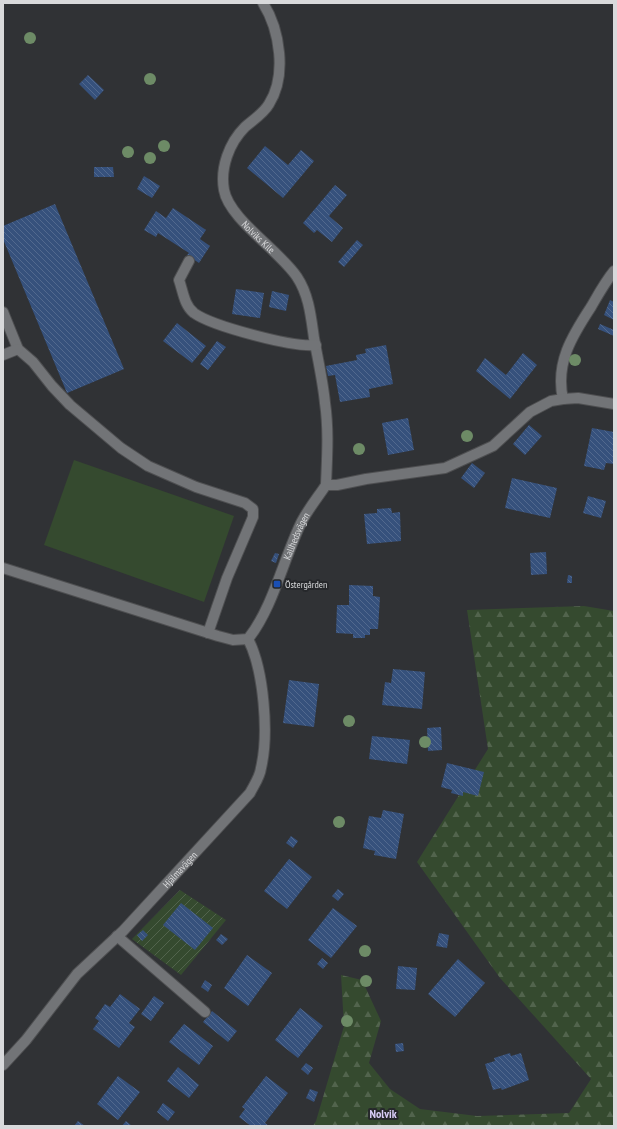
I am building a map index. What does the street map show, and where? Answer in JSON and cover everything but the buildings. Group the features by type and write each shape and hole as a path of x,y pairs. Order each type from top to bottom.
{"street":[{"name":"Nolviks Kile","path":"263,3 269,14 277,44 278,83 269,105 245,127 230,150 223,171 224,191 230,206 297,277 304,291 316,345 326,404 328,450 326,485"},
{"path":"189,261 179,280 186,302 194,312 207,320 248,334 294,345 316,345"},
{"path":"563,399 561,372 564,355 571,338 614,271"},
{"path":"3,312 18,349 33,362 52,386 90,423 148,466 196,487 245,503 253,509 253,517 229,572 208,633"},
{"path":"3,355 18,349"},
{"path":"326,485 337,485 366,479 444,468 493,446 530,412 551,401 578,398 614,404"},
{"name":"Kallhedsvägen","path":"248,639 254,632 277,584 302,522 326,485"},
{"path":"3,568 208,633 234,640 248,639"},
{"name":"Hjälmavägen","path":"3,1065 26,1040 76,974 117,936 230,817 250,793 261,769 264,744 261,678 254,649 248,639"},
{"path":"117,936 205,1012"}],"green space":[{"path":"74,460 234,516 204,602 44,545"},
{"path":"584,606 614,611 614,1126 313,1126 316,1121 344,1026 341,975 362,980 381,1021 369,1063 390,1089 420,1109 477,1116 569,1113 591,1079 500,978 417,862 488,749 467,610"},
{"path":"180,890 226,920 181,975 132,939"}],"place":[{"name":"Östergården","path":"277,584"}],"district":[{"name":"Nolvik","path":"383,1114"}]}
